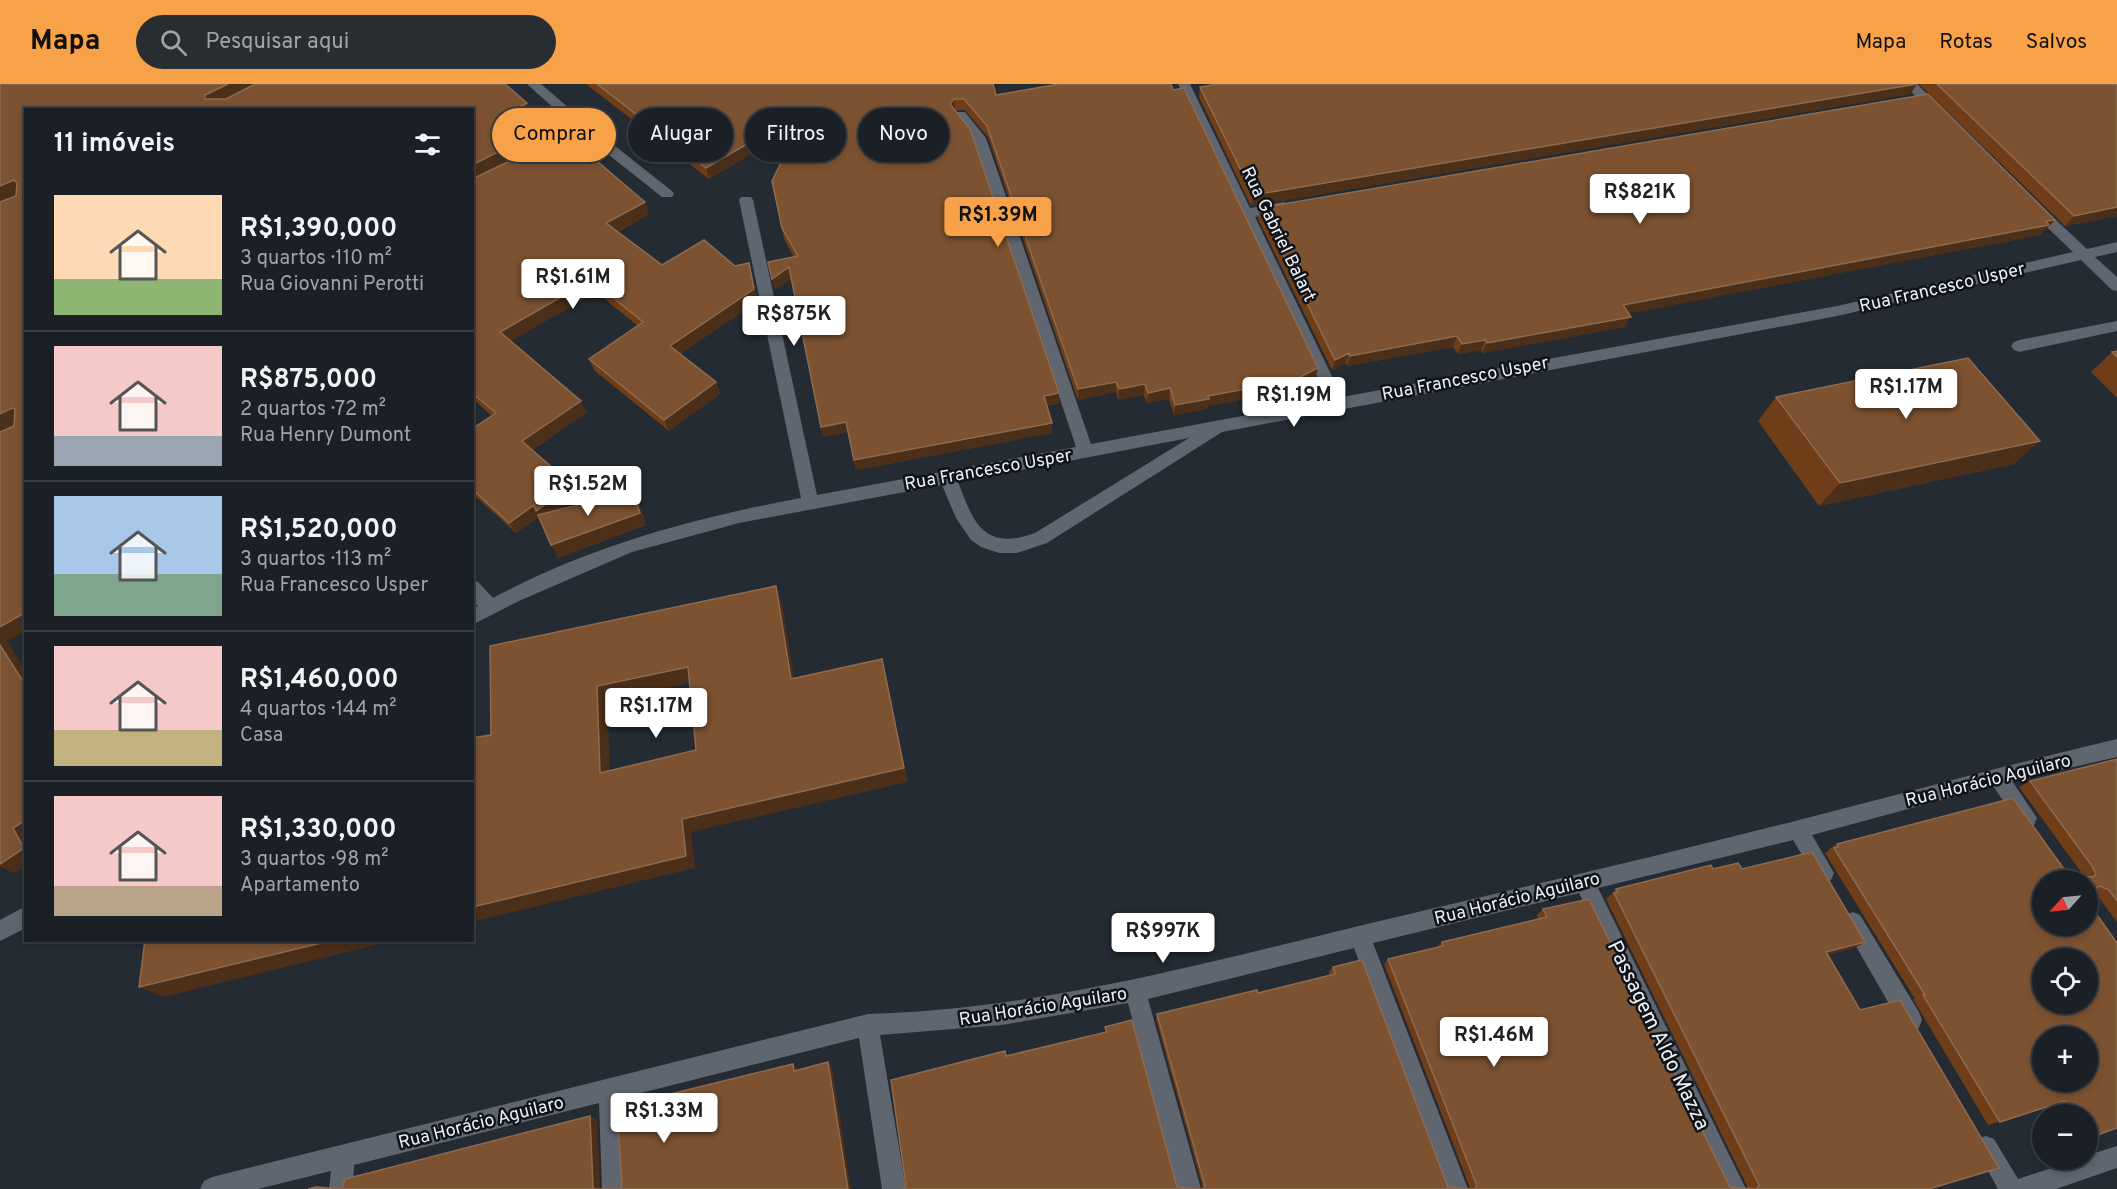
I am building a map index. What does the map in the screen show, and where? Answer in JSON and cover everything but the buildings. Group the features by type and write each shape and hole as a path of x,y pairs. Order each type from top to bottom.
{"street":[{"path":"533,84 561,108"},
{"name":"Rua Gabriel Balart","path":"1184,84 1248,213 1337,403"},
{"path":"1910,84 1918,99 1949,123"},
{"path":"960,115 979,138 1086,452"},
{"path":"616,154 667,194"},
{"path":"503,174 526,162"},
{"path":"2023,196 2082,255 2117,286"},
{"path":"746,200 810,501"},
{"path":"1248,213 1294,206"},
{"name":"Rua Francesco Usper","path":"474,617 628,546 739,516 1837,310 2117,247"},
{"path":"2019,346 2117,326"},
{"path":"947,476 964,521 976,536 992,544 1014,547 1041,538 1223,425"},
{"path":"474,589 491,608"},
{"name":"Rua Horácio Aguilaro","path":"213,1189 868,1025 982,1018 1077,1004 1135,991 1798,830 1997,776 2117,748"},
{"path":"1997,776 2038,833"},
{"path":"1798,830 1920,1035"},
{"name":"Passagem Aldo Mazza","path":"1584,881 1734,1189"},
{"path":"0,931 24,917"},
{"path":"1360,936 1456,1189"},
{"path":"1135,991 1190,1189"},
{"path":"868,1025 894,1189"},
{"path":"609,1089 614,1189"},
{"path":"1975,1127 2011,1189"},
{"path":"341,1189 343,1157"},
{"path":"2022,1189 2117,1157"}]}
